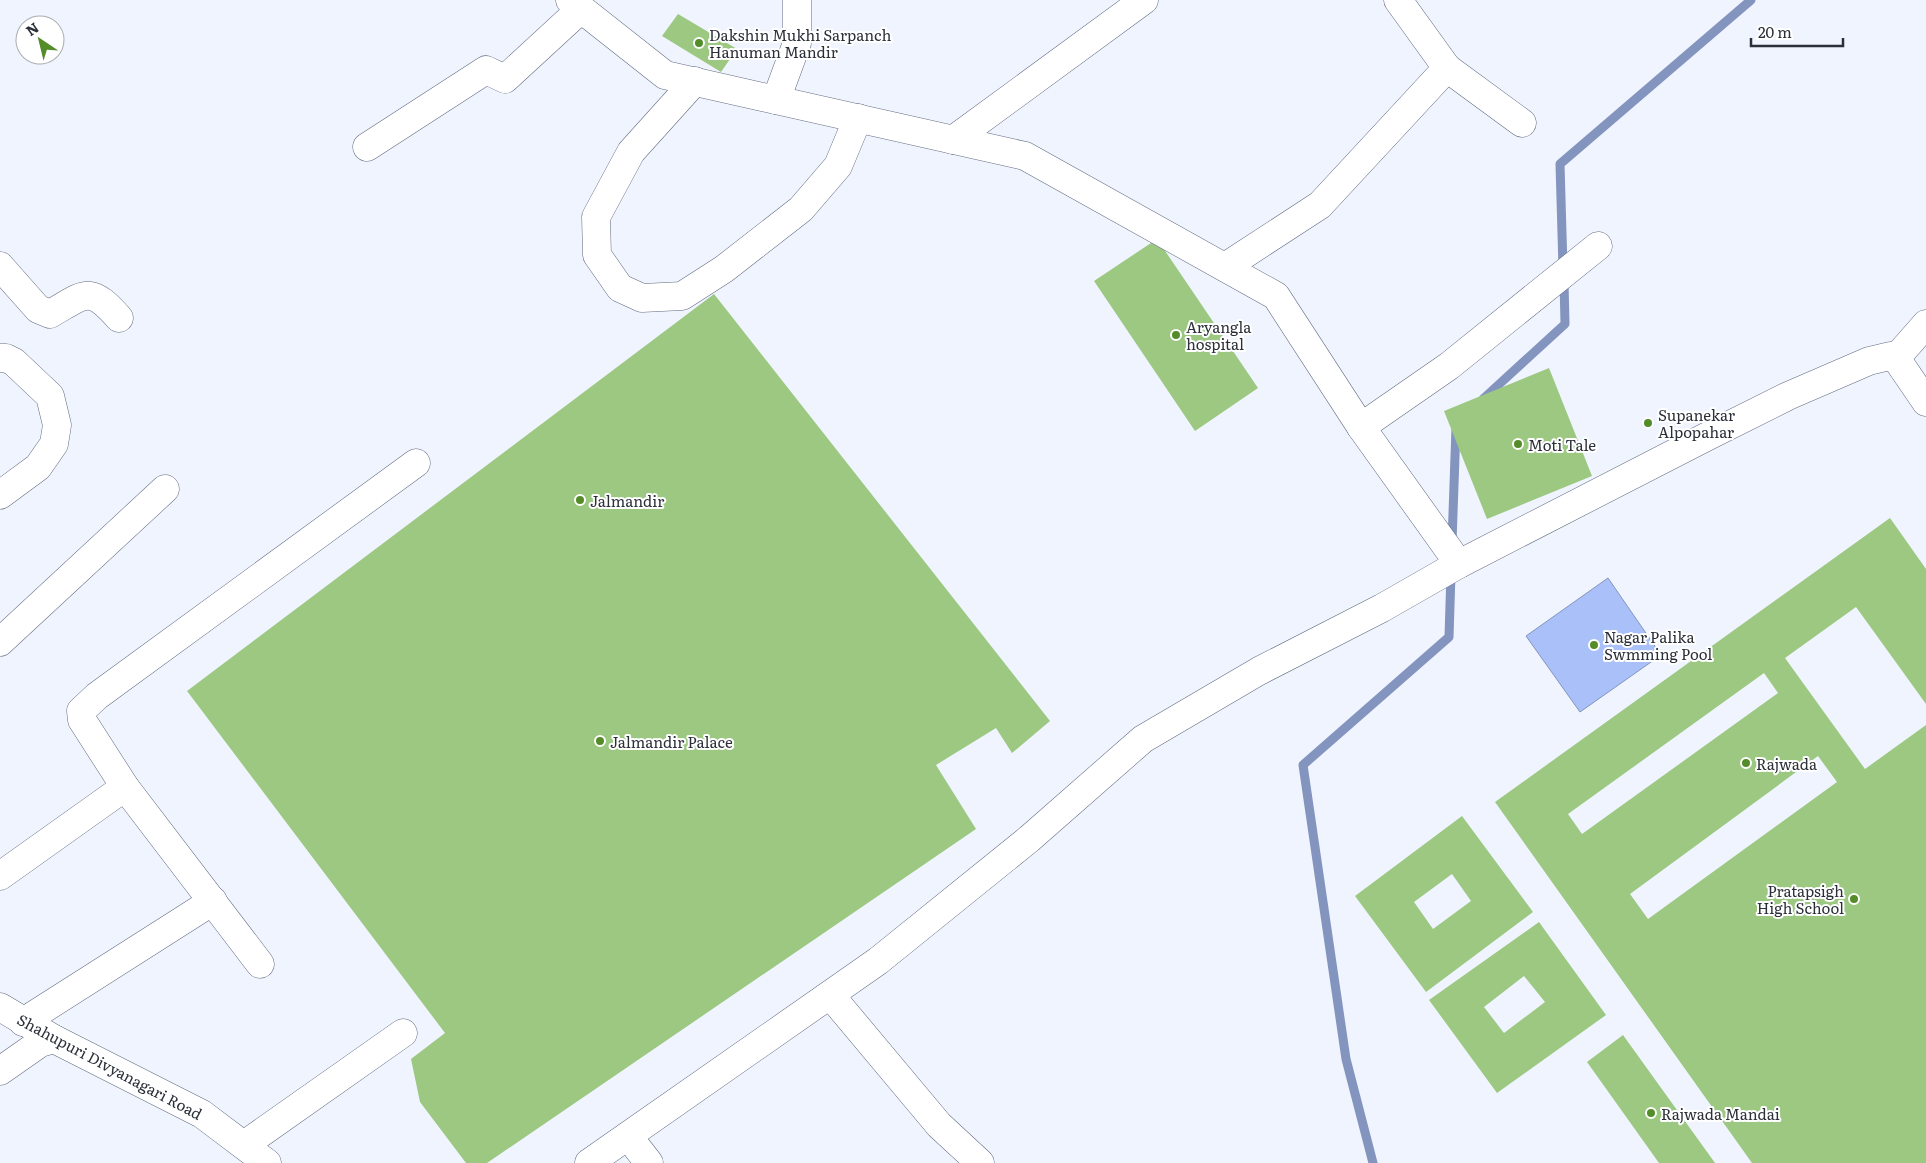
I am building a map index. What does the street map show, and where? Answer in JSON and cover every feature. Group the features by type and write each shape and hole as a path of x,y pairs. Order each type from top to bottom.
{"street":[{"path":"776,100 797,43 797,0"},
{"path":"953,140 1144,0"},
{"path":"1398,0 1447,68 1522,124"},
{"path":"367,147 486,70 505,79 576,4 665,75 1025,156 1276,296 1362,427 1458,564"},
{"path":"1225,267 1320,205 1447,68"},
{"path":"695,81 631,152 596,217 597,255 620,288 642,298 682,296 724,269 801,209 838,166 858,118"},
{"path":"1362,427 1449,366 1598,246"},
{"path":"0,266 38,309 50,314 80,297 93,295 103,300 118,318"},
{"path":"1896,358 1926,324"},
{"path":"590,1163 831,996 878,961 1029,839 1142,739 1259,671 1382,608 1458,564 1788,396 1870,361 1890,356 1896,358 1926,402"},
{"path":"0,358 6,358 14,362 50,396 57,424 54,444 38,467 0,495"},
{"path":"260,964 125,787 82,720 81,710 97,696 416,463"},
{"path":"0,642 164,489"},
{"path":"0,876 125,787"},
{"path":"23,1022 213,901"},
{"path":"831,996 939,1124 975,1162"},
{"name":"Shahupuri Divyanagari Road","path":"0,1007 54,1039 202,1114 267,1163"},
{"path":"244,1145 403,1033"},
{"path":"0,1071 40,1043 54,1039"},
{"path":"628,1136 649,1163"}],"water":[{"name":"Nagar Palika Swmming Pool","path":"1608,578 1661,655 1580,712 1526,636"}],"building":[{"name":"Dakshin Mukhi Sarpanch Hanuman Mandir","path":"678,14 737,49 721,72 662,36"},
{"name":"Aryangla hospital","path":"1157,239 1258,388 1195,431 1094,281"},
{"name":"Jalmandir Palace","path":"714,294 1050,721 1012,753 996,728 936,765 976,829 487,1163 466,1163 420,1102 411,1059 445,1033 187,691"},
{"name":"Moti Tale","path":"1549,368 1592,476 1487,519 1444,411"},
{"path":"1890,518 1926,569 1926,704 1856,607 1785,658 1865,769 1926,725 1926,1163 1752,1163 1495,802","holes":["1764,673 1778,693 1582,834 1568,814","1818,756 1837,782 1648,919 1630,894"]},
{"path":"1462,816 1533,912 1426,992 1355,896","holes":["1452,874 1471,901 1433,929 1414,902"]},
{"path":"1539,922 1606,1015 1497,1093 1429,1000","holes":["1524,976 1545,1002 1504,1033 1484,1007"]},
{"name":"Rajwada Mandai","path":"1623,1035 1715,1163 1659,1163 1587,1062"}],"waterway":[{"path":"1563,268 1560,164 1751,0"},
{"path":"1483,399 1565,324 1564,281"},
{"path":"1452,542 1456,428"},
{"path":"1373,1163 1346,1059 1303,765 1449,637 1451,573"}],"place":[{"name":"Dakshin Mukhi Sarpanch Hanuman Mandir","path":"699,43"},
{"name":"Aryangla hospital","path":"1176,335"},
{"name":"Supanekar Alpopahar","path":"1648,423"},
{"name":"Moti Tale","path":"1518,444"},
{"name":"Jalmandir","path":"580,500"},
{"name":"Nagar Palika Swmming Pool","path":"1594,645"},
{"name":"Jalmandir Palace","path":"600,741"},
{"name":"Rajwada","path":"1746,763"},
{"name":"Pratapsigh High School","path":"1854,899"},
{"name":"Rajwada Mandai","path":"1651,1113"}]}
